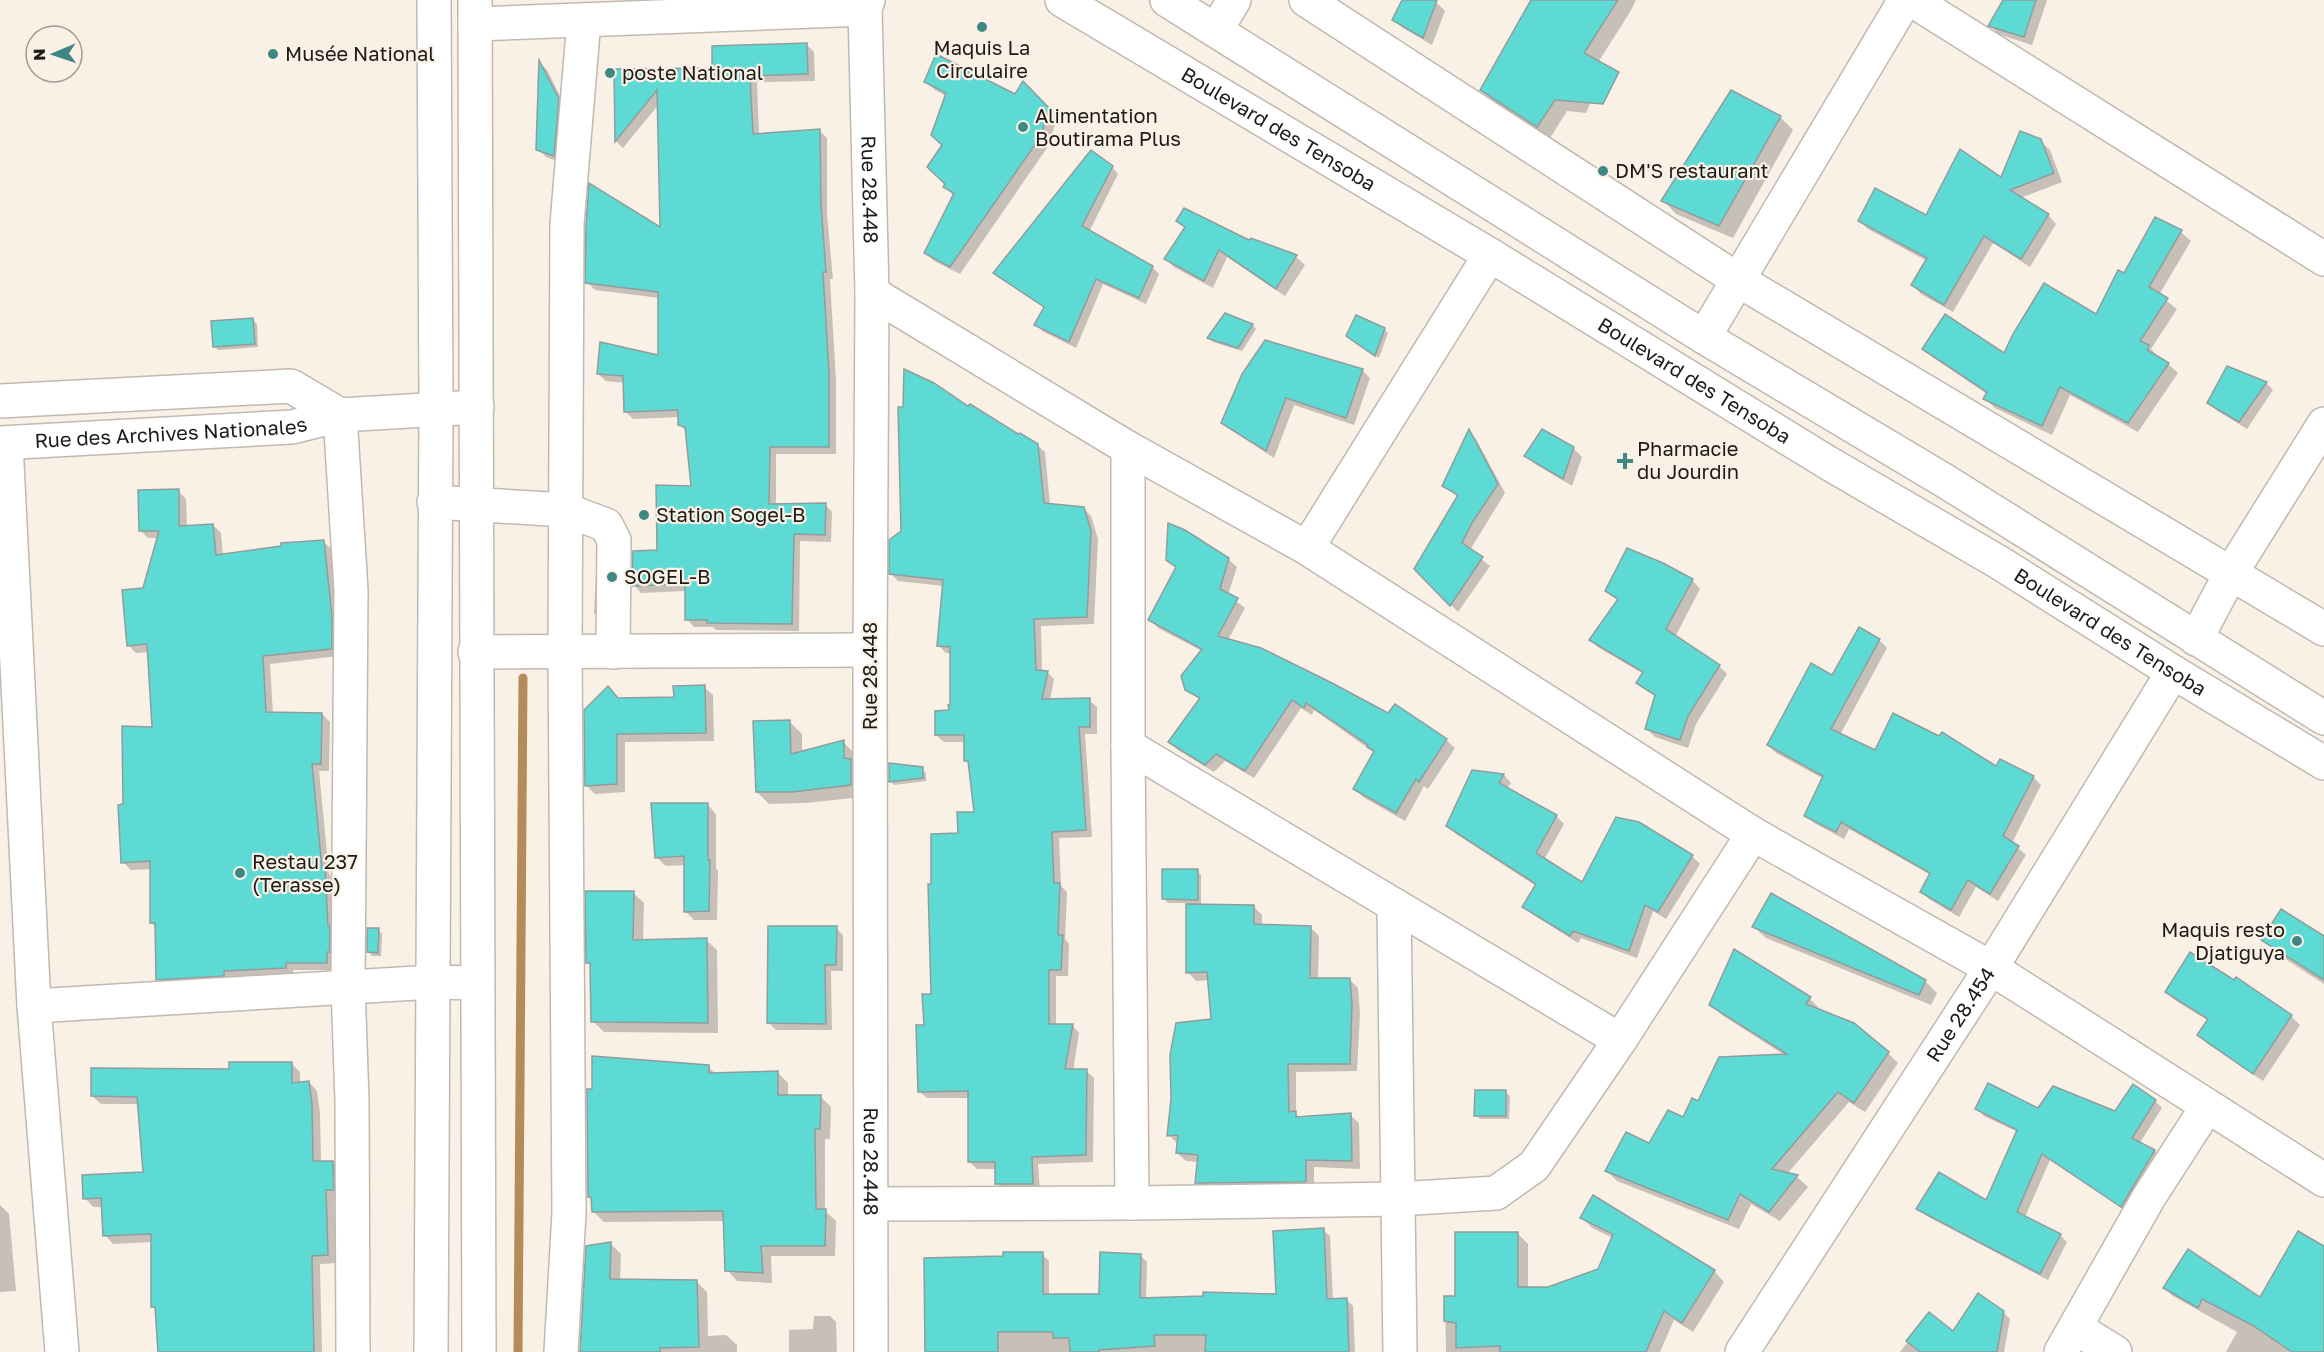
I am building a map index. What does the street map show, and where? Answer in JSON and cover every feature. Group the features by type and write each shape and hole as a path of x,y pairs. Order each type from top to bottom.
{"street":[{"path":"430,1352 436,409 434,0"},
{"name":"Boulevard des Tensoba","path":"1062,0 1490,255 1830,464 2000,563 2173,672 2324,763"},
{"name":"Boulevard des Tensoba","path":"1167,0 1704,337 1945,481 2324,718"},
{"path":"1216,30 1234,0"},
{"path":"1306,0 1738,280 2324,629"},
{"path":"1704,337 1905,0"},
{"path":"1912,0 2324,259"},
{"path":"479,1352 475,652 477,407 475,12 585,20 639,9 867,5"},
{"name":"Rue 28.448","path":"867,5 872,293 871,1352"},
{"path":"561,1352 568,1213 565,652 567,224 585,20"},
{"path":"1307,548 1490,255"},
{"path":"872,293 1128,448 1307,548 1753,834 1991,968 2324,1180"},
{"name":"Rue des Archives Nationales","path":"0,401 291,386 340,415"},
{"name":"Rue des Archives Nationales","path":"3,443 292,427 340,415 477,407"},
{"path":"340,415 351,590 348,987 352,1100 353,1352"},
{"path":"2196,639 2231,573 2324,424"},
{"path":"3,443 33,1006 62,1352"},
{"path":"1128,448 1132,1203"},
{"path":"434,502 566,510 606,525 614,540 613,652"},
{"path":"475,652 870,650"},
{"name":"Rue 28.454","path":"1742,1352 1991,968 2173,672"},
{"path":"1128,746 1620,1040"},
{"path":"872,1204 1398,1199 1496,1193 1534,1166 1620,1040 1753,834"},
{"path":"1394,905 1400,1352"},
{"path":"33,1006 433,982 477,983"},
{"path":"2115,1352 2069,1340 2149,1197 2207,1107"}],"building":[{"path":"1402,0 1437,0 1423,38 1392,20"},
{"path":"1531,0 1618,0 1584,53 1619,72 1603,104 1555,100 1537,127 1480,90"},
{"path":"2003,0 2036,0 2024,37 1988,26"},
{"path":"807,43 808,74 750,76 753,134 820,129 821,205 826,272 823,272 829,373 829,447 770,447 769,504 826,503 825,535 794,534 792,624 707,623 707,620 685,620 685,584 632,586 633,551 657,550 656,485 691,486 685,427 678,425 678,410 624,412 623,376 597,374 600,342 658,355 658,292 585,283 589,183 660,227 657,90 615,142 614,69 712,68 712,46"},
{"path":"936,54 1015,94 1023,81 1049,108 1041,136 950,267 924,253 954,193 943,187 945,184 927,167 942,145 931,135 946,93 924,82"},
{"path":"539,60 559,99 554,156 536,150"},
{"path":"1731,90 1781,116 1719,226 1661,201"},
{"path":"2020,131 2041,139 2054,173 2010,190 2049,214 2021,259 1984,236 1944,305 1911,285 1927,258 1858,221 1875,188 1926,215 1960,149 2001,177"},
{"path":"1091,150 1113,166 1082,226 1153,266 1139,298 1096,279 1069,342 1034,325 1044,307 993,273"},
{"path":"1184,208 1249,240 1251,238 1297,255 1276,289 1219,250 1204,281 1164,259 1185,227 1176,221"},
{"path":"2155,217 2182,230 2149,287 2168,298 2140,341 2149,345 2147,350 2169,363 2128,423 2060,387 2042,426 1983,399 1987,392 1922,349 1945,314 2004,353 2044,283 2096,314 2118,270 2124,273"},
{"path":"1225,313 1253,324 1238,348 1207,338"},
{"path":"1356,315 1385,328 1375,356 1346,336"},
{"path":"253,318 255,344 213,347 211,321"},
{"path":"1265,340 1363,369 1346,418 1286,398 1266,451 1221,423 1242,374"},
{"path":"2227,366 2267,382 2239,422 2207,403"},
{"path":"904,369 934,383 968,406 970,404 1038,444 1044,503 1084,507 1091,531 1087,617 1034,619 1036,670 1048,671 1042,699 1090,698 1090,727 1079,727 1086,830 1052,832 1054,883 1060,883 1058,935 1063,935 1061,970 1049,970 1049,1024 1073,1024 1065,1069 1087,1069 1086,1155 1032,1157 1033,1184 995,1184 995,1162 968,1162 968,1091 918,1092 916,1025 924,1025 922,994 931,994 928,884 931,884 931,834 958,833 957,812 974,812 968,761 964,761 964,735 935,735 935,711 949,710 948,705 950,705 950,647 937,646 943,580 889,574 889,540 901,531 898,407 903,407"},
{"path":"1469,429 1498,484 1472,523 1462,543 1483,557 1450,606 1414,569 1458,495 1442,486"},
{"path":"1542,429 1574,447 1563,479 1524,456"},
{"path":"179,489 179,526 213,524 216,555 281,546 281,543 324,540 332,616 332,649 263,656 266,712 322,713 321,764 312,764 322,868 325,868 328,926 330,926 330,952 327,952 327,963 286,963 286,968 224,971 224,976 156,980 155,923 150,923 150,861 121,863 118,805 123,804 122,726 152,727 147,644 127,646 122,590 143,588 159,531 139,531 138,490"},
{"path":"1168,523 1185,530 1229,558 1220,589 1238,598 1218,636 1261,648 1388,713 1395,704 1447,739 1419,782 1416,779 1396,813 1353,789 1374,751 1306,703 1304,708 1292,700 1245,771 1216,754 1205,765 1168,742 1200,698 1185,690 1181,676 1202,649 1148,620 1176,567 1166,560"},
{"path":"1627,548 1693,579 1666,629 1720,665 1688,716 1680,740 1645,729 1655,695 1636,683 1643,672 1589,640 1618,599 1605,591"},
{"path":"1859,627 1880,639 1831,729 1875,750 1893,713 1939,736 1942,732 1996,766 2000,759 2034,776 2003,836 2019,846 1990,894 1968,880 1951,910 1920,892 1930,873 1841,822 1836,832 1804,816 1823,776 1767,745 1811,663 1832,675"},
{"path":"705,685 706,733 617,734 617,784 585,786 584,710 608,686 618,698 674,697 673,686"},
{"path":"790,720 791,754 844,740 844,758 851,759 851,785 792,792 756,792 753,721"},
{"path":"889,763 923,767 923,778 889,782"},
{"path":"1472,770 1504,774 1499,783 1557,815 1536,853 1582,882 1616,817 1639,822 1693,855 1658,912 1645,905 1629,951 1573,931 1570,936 1522,907 1536,884 1446,826"},
{"path":"651,803 708,803 709,911 684,912 684,856 655,858"},
{"path":"1162,869 1198,869 1198,900 1162,899"},
{"path":"585,891 634,891 633,940 707,938 708,1023 591,1022 590,963 586,963"},
{"path":"1771,893 1926,980 1919,995 1752,927"},
{"path":"1186,904 1254,905 1254,924 1311,926 1310,978 1350,978 1352,1004 1350,1064 1288,1064 1289,1112 1296,1111 1296,1117 1351,1113 1352,1161 1306,1160 1306,1182 1195,1183 1198,1155 1176,1153 1178,1135 1167,1136 1171,1099 1170,1055 1176,1023 1211,1019 1207,972 1186,973"},
{"path":"2281,909 2324,936 2324,980 2261,940"},
{"path":"768,926 837,926 836,965 825,965 826,1024 767,1023"},
{"path":"367,928 379,928 378,953 367,952"},
{"path":"1734,949 1811,997 1806,1004 1854,1023 1889,1052 1854,1103 1838,1092 1772,1169 1798,1175 1769,1212 1740,1194 1728,1220 1605,1171 1626,1132 1649,1143 1668,1110 1683,1117 1692,1098 1698,1101 1719,1057 1787,1054 1709,1005"},
{"path":"2190,952 2234,980 2236,977 2292,1015 2253,1074 2197,1035 2208,1019 2165,992"},
{"path":"592,1056 709,1065 709,1073 778,1071 778,1095 821,1095 820,1129 815,1129 816,1209 826,1209 825,1246 761,1246 763,1273 725,1271 723,1211 592,1212 591,1197 588,1197 587,1089 592,1089"},
{"path":"229,1062 292,1062 292,1083 309,1081 312,1104 313,1161 333,1161 334,1190 326,1190 328,1255 312,1256 314,1352 158,1352 155,1307 151,1307 151,1234 103,1236 101,1198 83,1199 82,1175 143,1172 137,1097 91,1096 91,1068 229,1069"},
{"path":"1988,1083 2038,1108 2053,1086 2115,1111 2133,1084 2156,1100 2132,1138 2155,1150 2121,1207 2042,1154 2017,1212 2061,1234 2040,1274 1916,1209 1939,1172 1986,1200 2017,1130 1975,1109"},
{"path":"1475,1090 1506,1090 1506,1116 1474,1116"},
{"path":"1593,1195 1715,1270 1682,1323 1664,1311 1646,1352 1500,1352 1500,1346 1456,1348 1456,1323 1444,1321 1444,1296 1455,1296 1455,1232 1518,1232 1518,1287 1548,1287 1598,1269 1613,1234 1580,1218"},
{"path":"1324,1228 1327,1299 1347,1298 1349,1352 1205,1352 1206,1335 1154,1335 1155,1346 1099,1350 1099,1352 1070,1352 1069,1338 1053,1338 1053,1332 998,1332 998,1352 925,1352 924,1258 1003,1256 1003,1252 1043,1252 1043,1294 1099,1294 1100,1252 1141,1254 1140,1298 1203,1296 1203,1292 1276,1294 1273,1231"},
{"path":"2298,1231 2324,1246 2324,1352 2292,1352 2252,1325 2202,1299 2198,1308 2163,1288 2188,1249 2260,1297"},
{"path":"611,1242 610,1279 697,1280 699,1347 660,1348 660,1352 580,1352 586,1246"},
{"path":"1978,1293 2004,1311 1997,1352 1920,1352 1906,1341 1929,1312 1953,1331"}],"waterway":[{"path":"518,1352 523,678"}],"place":[{"name":"Maquis La Circulaire","path":"982,27"},
{"name":"Musée National","path":"273,54"},
{"name":"poste National","path":"610,73"},
{"name":"Alimentation Boutirama Plus","path":"1023,127"},
{"name":"DM'S restaurant","path":"1603,171"},
{"name":"Pharmacie du Jourdin","path":"1625,461"},
{"name":"Station Sogel-B","path":"644,515"},
{"name":"SOGEL-B","path":"612,577"},
{"name":"Restau 237 (Terasse)","path":"240,873"},
{"name":"Maquis resto Djatiguya","path":"2297,941"}]}
